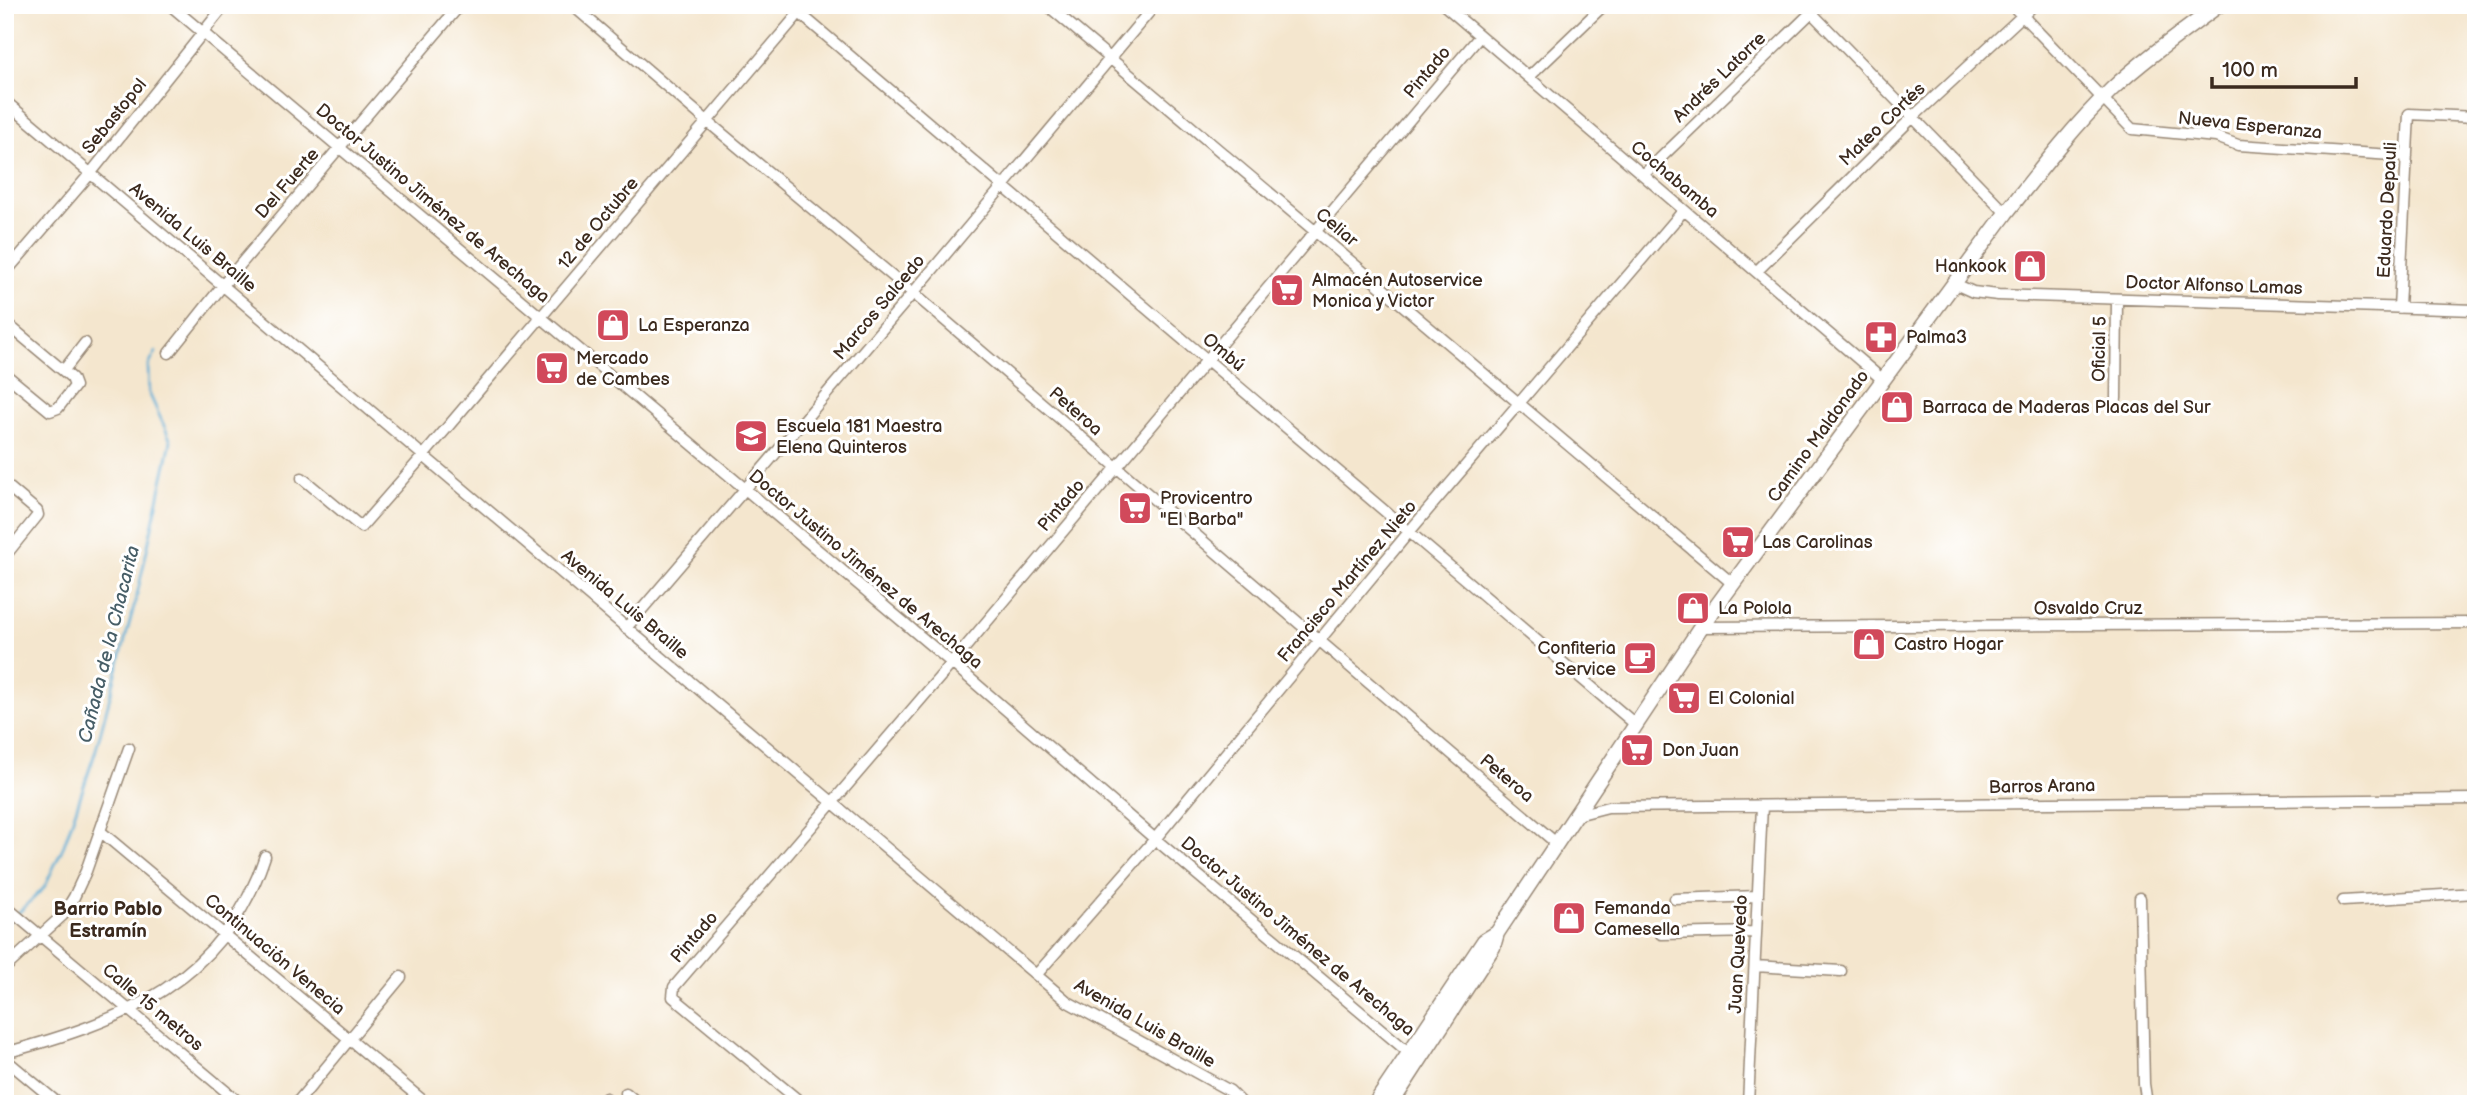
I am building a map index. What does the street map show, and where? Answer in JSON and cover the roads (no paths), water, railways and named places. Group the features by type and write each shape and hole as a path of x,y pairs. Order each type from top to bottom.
{"main road":[{"name":"Camino Maldonado","path":"1375,1104 1414,1057 1493,947 1497,933 1573,816 1701,627 2006,213 2051,156 2103,99 2146,60 2219,5"},
{"name":"Camino Maldonado","path":"1391,1104 1414,1057"}],"street":[{"name":"Doctor Justino Jiménez de Arechaga","path":"170,5 952,663 1155,839 1414,1057"},
{"name":"Sebastopol","path":"5,273 90,174 225,5"},
{"name":"Del Fuerte","path":"169,352 460,5"},
{"name":"Peteroa","path":"572,5 1556,843"},
{"name":"Ombú","path":"790,5 803,9 1003,187 1635,724"},
{"name":"Celiar","path":"1047,5 1732,584"},
{"name":"Marcos Salcedo","path":"626,628 1155,5"},
{"name":"Cochabamba","path":"1444,5 1883,380"},
{"path":"1529,77 1604,5"},
{"name":"Nueva Esperanza","path":"2012,5 2128,127 2136,131 2216,137 2238,145 2407,156"},
{"name":"Mateo Cortés","path":"1758,271 1913,117 2034,5"},
{"path":"1811,8 2006,213"},
{"name":"Andrés Latorre","path":"1643,174 1811,8"},
{"name":"12 de Octubre","path":"302,478 360,527 803,9"},
{"name":"Pintado","path":"803,1104 673,997 674,987 952,663 1480,36"},
{"name":"Avenida Luis Braille","path":"5,101 1068,1002 1230,1091 1243,1104"},
{"name":"Eduardo Depauli","path":"2399,308 2409,114 2476,117"},
{"name":"Francisco Martínez Nieto","path":"1037,974 1155,839 1409,533 1684,210"},
{"name":"Doctor Alfonso Lamas","path":"1953,283 1973,292 1998,295 2476,310"},
{"name":"Oficial 5","path":"2116,399 2117,300"},
{"path":"5,321 64,370 74,380 75,389 58,408 47,410 5,374"},
{"path":"64,370 85,343"},
{"path":"5,484 37,511 38,515 5,556"},
{"name":"Osvaldo Cruz","path":"1701,627 2476,623"},
{"path":"5,968 43,936 63,915 74,897 129,748"},
{"path":"1595,783 1597,796 1608,807"},
{"name":"Barros Arana","path":"1573,816 1608,807 2476,799"},
{"name":"Juan Quevedo","path":"1748,1104 1762,806"},
{"name":"Continuación Venecia","path":"100,831 427,1104"},
{"path":"5,1053 79,1031 164,992 201,961 225,935 254,884 265,856"},
{"path":"2343,901 2476,893"},
{"path":"1675,899 1758,896"},
{"path":"2140,898 2144,1084 2147,1104"},
{"name":"Calle 15 metros","path":"13,912 241,1104"},
{"path":"1661,934 1756,932"},
{"path":"1755,966 1841,971"},
{"path":"296,1104 401,977"},
{"path":"5,1059 58,1104"},
{"path":"626,1093 639,1104"}],"waterway":[{"name":"Cañada de la Chacarita","path":"17,914 44,888 64,845 95,753 137,595 171,441 149,393 148,367 156,352"},
{"name":"Cañada de la Chacarita","path":"5,925 12,918"}],"place":[{"name":"Hankook","path":"2030,266"},
{"name":"Almacén Autoservice Monica y Victor","path":"1287,290"},
{"name":"La Esperanza","path":"613,325"},
{"name":"Palma3","path":"1881,337"},
{"name":"Mercado de Cambes","path":"552,368"},
{"name":"Barraca de Maderas Placas del Sur","path":"1897,407"},
{"name":"Escuela 181 Maestra Elena Quinteros","path":"751,436"},
{"name":"Provicentro \"El Barba\"","path":"1135,508"},
{"name":"Las Carolinas","path":"1738,542"},
{"name":"La Polola","path":"1693,608"},
{"name":"Castro Hogar","path":"1869,644"},
{"name":"Confiteria Service","path":"1640,658"},
{"name":"El Colonial","path":"1684,698"},
{"name":"Don Juan","path":"1637,750"},
{"name":"Femanda Camesella","path":"1569,918"}],"district":[{"name":"Barrio Pablo Estramín","path":"108,919"}]}
